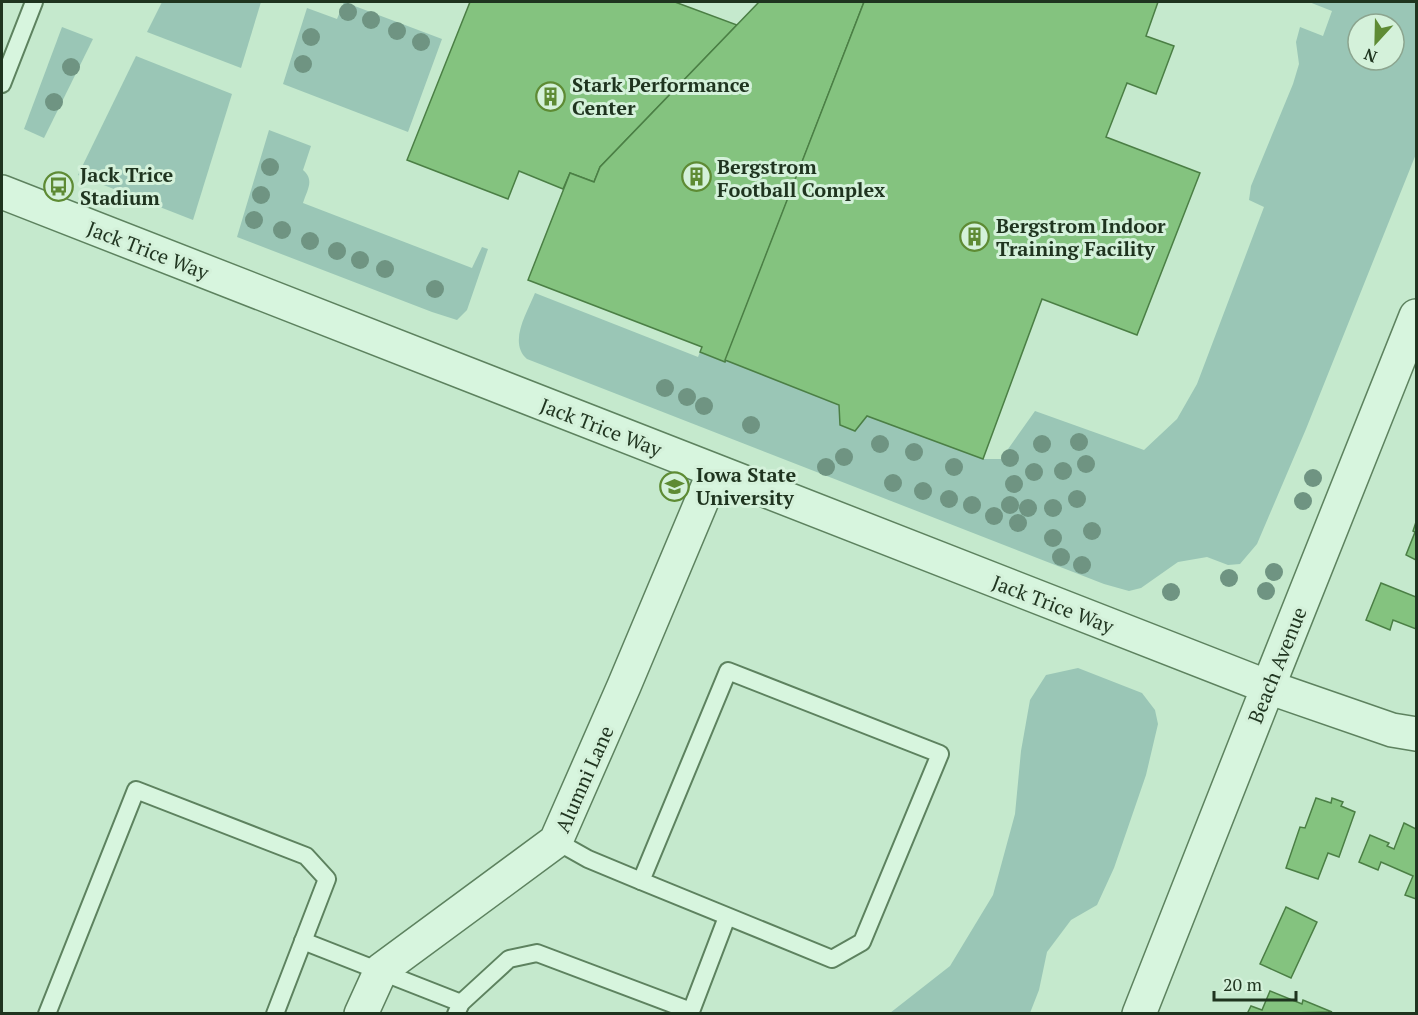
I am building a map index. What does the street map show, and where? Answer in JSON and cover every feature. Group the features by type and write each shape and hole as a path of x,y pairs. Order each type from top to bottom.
{"street":[{"name":"Jack Trice Way","path":"2,192 1268,687 1392,730 1416,734"},
{"name":"Beach Avenue","path":"1139,1014 1416,316"},
{"name":"Alumni Lane","path":"381,970 556,842 714,472"},
{"path":"362,1014 381,970"}],"lane":[{"path":"2,84 33,2"},
{"path":"556,842 588,860 832,959 862,942 940,754 728,671 641,881"},
{"path":"47,1014 136,790 306,856 327,879 275,1014"},
{"path":"303,941 381,970 458,1008 509,959 537,953 690,1012 727,917"}],"green space":[{"path":"162,2 261,2 241,68 147,32"},
{"path":"344,2 442,39 408,132 283,84 307,8 337,19"},
{"path":"1309,2 1416,2 1416,154 1306,429 1257,544 1240,564 1228,565 1207,557 1178,562 1141,588 1129,591 1104,584 527,359 522,352 519,336 535,293 698,357 700,352 724,362 725,360 839,405 840,425 854,431 867,416 983,459 1001,459 1035,411 1144,450 1177,419 1197,384 1264,207 1249,200 1251,186 1293,84 1299,64 1296,42 1300,27 1323,36 1332,11"},
{"path":"62,27 93,39 44,138 24,129"},
{"path":"136,56 232,94 193,220 78,175"},
{"path":"269,130 311,146 303,170 309,181 303,203 472,268 482,247 488,249 467,310 457,320 237,237"},
{"path":"1078,668 1142,693 1155,710 1158,724 1146,775 1114,868 1097,905 1071,920 1047,952 1039,990 1030,1013 890,1013 950,966 993,895 1015,814 1021,751 1030,700 1046,675"}],"building":[{"name":"Stark Performance Center","path":"470,2 675,2 737,25 600,167 594,182 570,173 563,189 519,171 508,199 407,160"},
{"name":"Bergstrom Football Complex","path":"759,2 864,2 725,362 700,352 702,347 528,280 570,173 594,182 600,167"},
{"name":"Bergstrom Indoor Training Facility","path":"864,2 1158,2 1146,36 1174,46 1156,94 1127,83 1106,137 1200,173 1137,335 1042,299 983,459 867,416 855,431 840,425 839,405 725,360"},
{"path":"1416,522 1416,560 1406,555 1415,532 1413,531"},
{"path":"1381,583 1416,597 1416,629 1393,620 1390,630 1366,620"},
{"path":"1316,798 1331,803 1332,798 1343,802 1341,806 1355,812 1339,857 1328,853 1318,879 1286,868 1300,827 1305,828"},
{"path":"1404,823 1416,829 1416,899 1405,895 1413,876 1381,862 1378,870 1359,862 1370,835 1389,843 1387,846 1394,849"},
{"path":"1286,907 1317,922 1291,978 1260,964"},
{"path":"1270,991 1302,1004 1303,1000 1332,1012 1247,1014 1251,1006 1262,1010"}],"place":[{"name":"Stark Performance Center","path":"551,96"},
{"name":"Bergstrom Football Complex","path":"696,177"},
{"name":"Jack Trice Stadium","path":"59,186"},
{"name":"Bergstrom Indoor Training Facility","path":"975,236"},
{"name":"Iowa State University","path":"675,486"}]}
